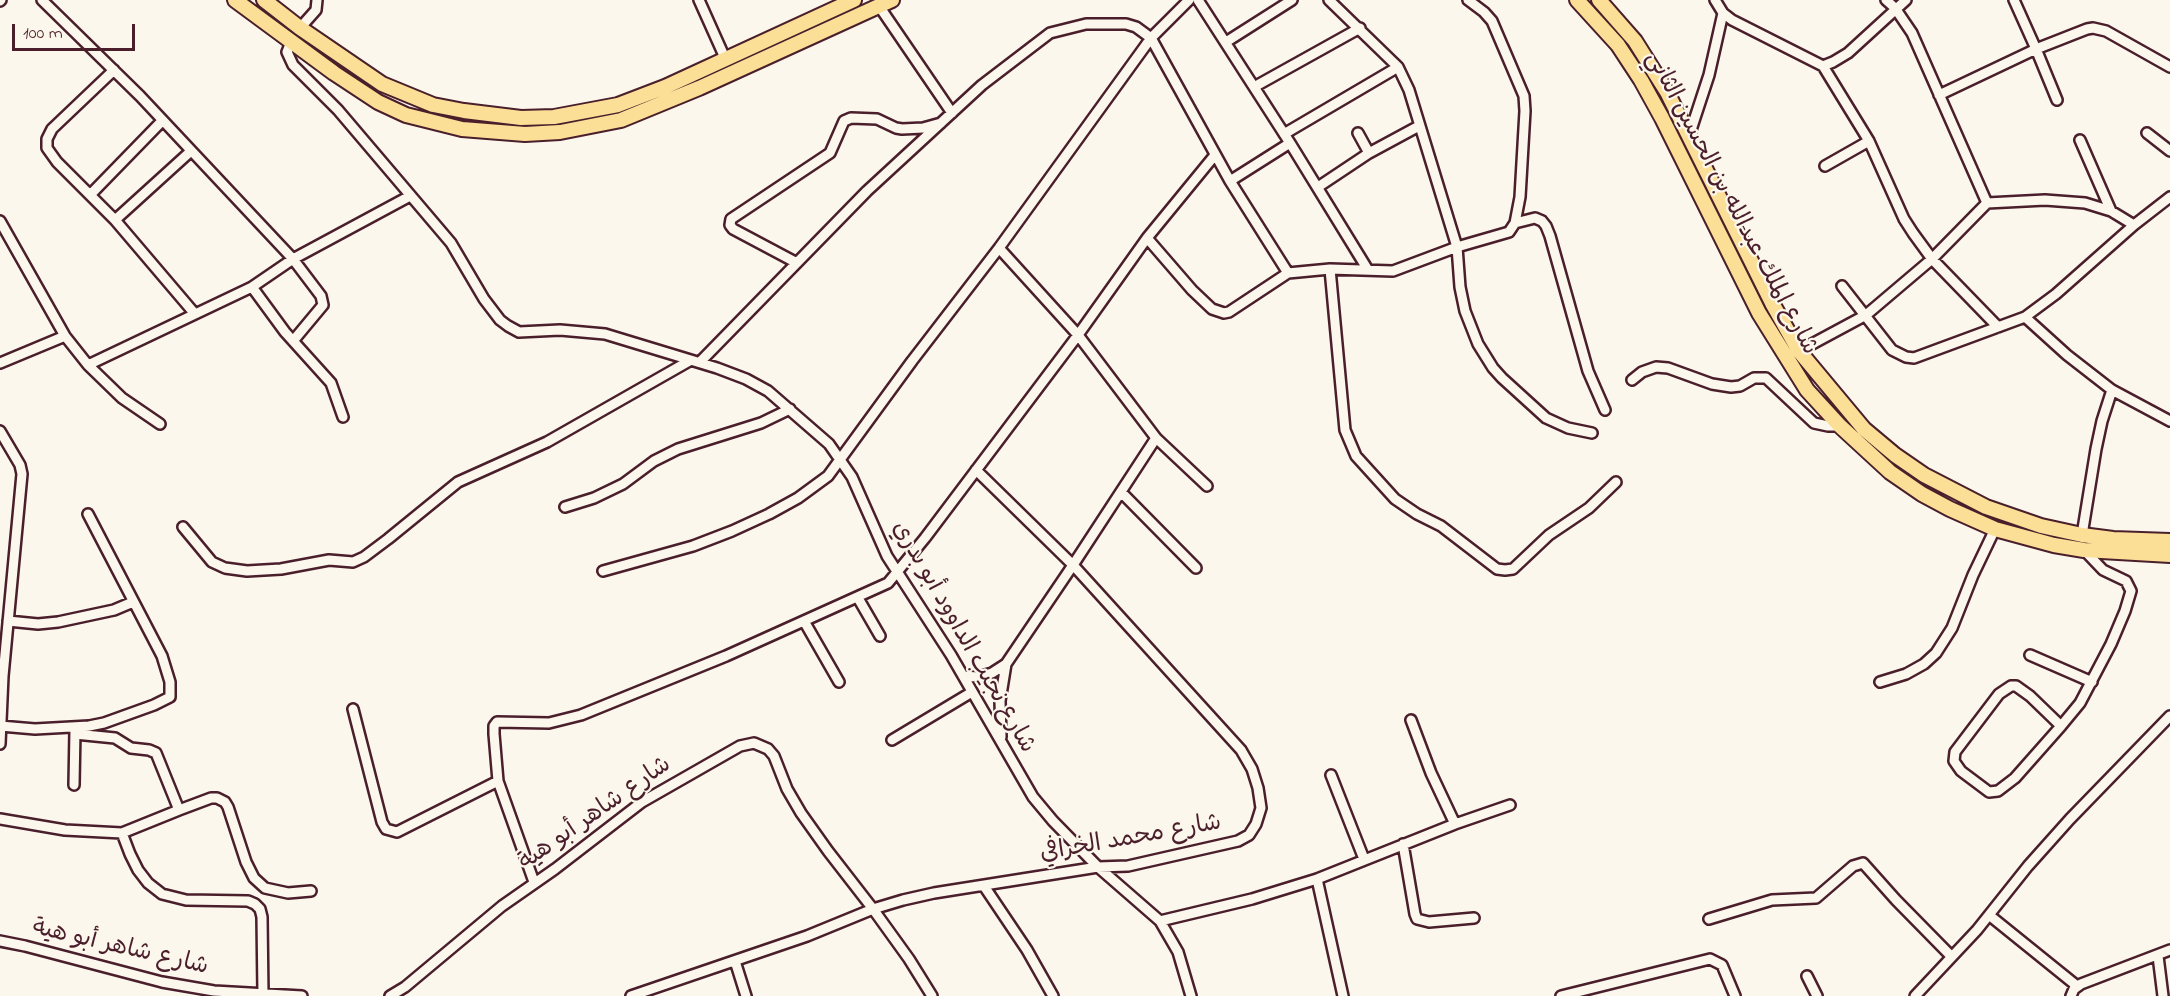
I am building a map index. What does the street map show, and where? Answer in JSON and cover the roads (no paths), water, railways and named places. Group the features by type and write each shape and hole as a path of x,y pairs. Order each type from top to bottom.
{"highway":[{"path":"235,0 378,102 406,115 462,129 525,134 560,132 621,120 699,88 885,3"},
{"path":"264,0 300,28 382,84 408,96 433,105 521,118 554,117 618,105 665,87 854,0"},
{"name":"شارع الملك عبدالله بن الحسين الثاني","path":"1577,0 1618,45 1641,80 1759,313 1807,390 1840,426 1890,472 1922,494 1995,529 2054,545 2084,550 2170,555"},
{"name":"شارع الملك عبدالله بن الحسين الثاني","path":"1599,0 1623,26 1667,92 1772,303 1799,351 1864,429 1924,475 1986,507 2041,526 2082,535 2170,541"}],"street":[{"path":"42,0 114,70 293,259 321,296 322,309 293,341"},
{"path":"300,28 316,10 317,0"},
{"path":"699,0 725,58"},
{"path":"603,572 693,546 769,514 821,483 999,248 1151,38 1189,0"},
{"path":"1198,0 1318,187 1368,270"},
{"path":"1226,42 1292,0"},
{"path":"1329,0 1398,67 1409,90 1457,248 1460,287 1465,311 1478,344 1493,368 1546,418 1568,428 1592,433"},
{"path":"1468,0 1492,21 1524,96 1526,111 1520,197 1515,223"},
{"path":"1715,0 1723,13 1732,20 1823,66 1869,141 1904,219 1932,259 1998,327"},
{"path":"1886,0 1895,8 1912,33 1987,203"},
{"path":"1823,66 1848,53 1906,0"},
{"path":"2014,0 2057,100"},
{"path":"885,3 952,113"},
{"path":"1689,136 1709,75 1723,13"},
{"path":"183,527 212,562 225,568 247,571 281,569 329,560 353,562 364,557 458,482 547,441 695,361 867,190 982,85 1050,33 1086,24 1126,24 1136,27 1151,38 1230,181 1288,273"},
{"path":"1254,87 1360,28"},
{"path":"1939,95 2036,49 2087,29 2099,29 2133,44 2170,67"},
{"name":"شارع نجيب الداوود أبو بدري","path":"291,42 287,52 293,65 338,110 452,243 484,298 500,320 508,326 519,332 560,330 605,334 695,361 759,386 790,409 829,444 841,459 856,486 887,556 963,676 1033,797 1098,867 1160,921 1178,952 1191,996"},
{"path":"1284,134 1398,67"},
{"path":"114,70 52,129 47,139 47,148 51,155 115,220 195,314"},
{"path":"797,262 733,229 730,225 731,219 830,153 844,121 851,118 877,119 902,129 923,128 943,122"},
{"path":"90,195 162,121"},
{"path":"1318,187 1369,153 1419,126"},
{"path":"1358,133 1369,153"},
{"path":"2147,133 2170,151"},
{"path":"2080,140 2111,211"},
{"path":"1825,166 1869,141"},
{"path":"1230,181 1290,143"},
{"path":"115,220 191,151"},
{"path":"534,882 498,781 494,734 494,726 497,722 549,723 573,718 695,669 888,583 1078,335 1146,238 1215,155"},
{"path":"88,365 252,287 293,259 410,196"},
{"path":"1842,286 1892,350 1914,358 2025,316 2049,301 2134,225 2170,197"},
{"path":"1799,351 1866,315 1932,259 1987,203 2064,200 2097,205 2134,225"},
{"path":"1146,238 1187,286 1218,312 1229,312 1288,273 1330,269 1384,272 1402,269 1457,248 1504,234 1515,223 1539,218 1546,226 1550,236 1588,371 1605,410"},
{"path":"0,221 65,336 88,365 122,398 160,424"},
{"path":"999,248 1078,335 1156,438 1208,486"},
{"path":"1330,269 1345,430 1356,456 1395,499 1441,526 1497,569 1505,570 1513,569 1549,535 1589,508 1616,482"},
{"path":"252,287 293,341 331,383 343,417"},
{"path":"2025,316 2067,355 2112,390 2168,417"},
{"path":"0,363 65,336"},
{"path":"1632,380 1642,372 1656,367 1668,368 1712,384 1731,387 1740,386 1754,378 1766,378 1814,423 1840,426"},
{"path":"2082,535 2096,448 2112,390"},
{"path":"565,507 594,498 623,484 665,455 761,423 790,409"},
{"path":"0,431 20,465 22,474 8,621 0,744"},
{"path":"963,676 978,677 992,673 1006,664 1156,438"},
{"name":"شارع محمد الخرافي","path":"632,996 807,936 873,909 934,893 1098,867 1128,866 1238,841 1249,836 1261,808 1252,769 1241,750 1073,565 976,470"},
{"path":"1121,492 1196,568"},
{"path":"75,731 163,702 170,697 171,688 162,656 88,514"},
{"path":"1880,682 1906,674 1924,664 1936,653 1952,628 1973,575 1995,529"},
{"path":"2061,726 2030,696 2016,686 2011,686 1999,694 1955,752 1954,761 1961,771 1989,792 1993,793 2003,789 2015,778 2061,726 2080,703 2125,611 2131,591 2126,582 2103,570 2084,550"},
{"path":"858,598 880,636"},
{"path":"8,621 38,624 58,622 114,610 133,602"},
{"path":"804,621 839,682"},
{"path":"2030,655 2092,682"},
{"path":"1002,741 1000,701 1006,664"},
{"path":"892,740 972,692"},
{"path":"353,709 382,822 390,831 400,830 498,781"},
{"path":"1915,996 1989,915 2070,819 2170,716"},
{"path":"1410,720 1455,824"},
{"path":"0,726 75,731 120,739 132,748 156,753 160,758 179,810"},
{"path":"74,785 75,731"},
{"name":"شارع شاهر أبو هية","path":"390,996 405,987 477,926 534,882 555,869 642,802 740,746 754,742 768,749 774,756 801,813 873,909"},
{"path":"1331,775 1364,860"},
{"path":"0,819 65,830 123,833 211,798 221,800 228,807 246,862 254,878 264,888 288,893 311,891"},
{"path":"1160,921 1252,899 1317,879 1455,824 1510,805"},
{"path":"123,833 138,870 148,883 162,894 186,900 248,901 260,909 263,995"},
{"path":"1403,844 1414,914 1417,919 1429,922 1474,918"},
{"path":"1709,919 1772,900 1816,898 1853,866 1863,863 1952,956"},
{"path":"1317,879 1343,996"},
{"path":"984,886 1027,950 1053,996"},
{"path":"873,909 932,996"},
{"path":"1989,915 2077,986"},
{"name":"شارع شاهر أبو هية","path":"0,941 214,994 302,996"},
{"path":"2071,996 2077,986 2170,950"},
{"path":"2158,956 2163,996"},
{"path":"1561,996 1710,959 1722,965 1735,996"},
{"path":"735,961 746,996"},
{"path":"1807,976 1817,996"}]}
